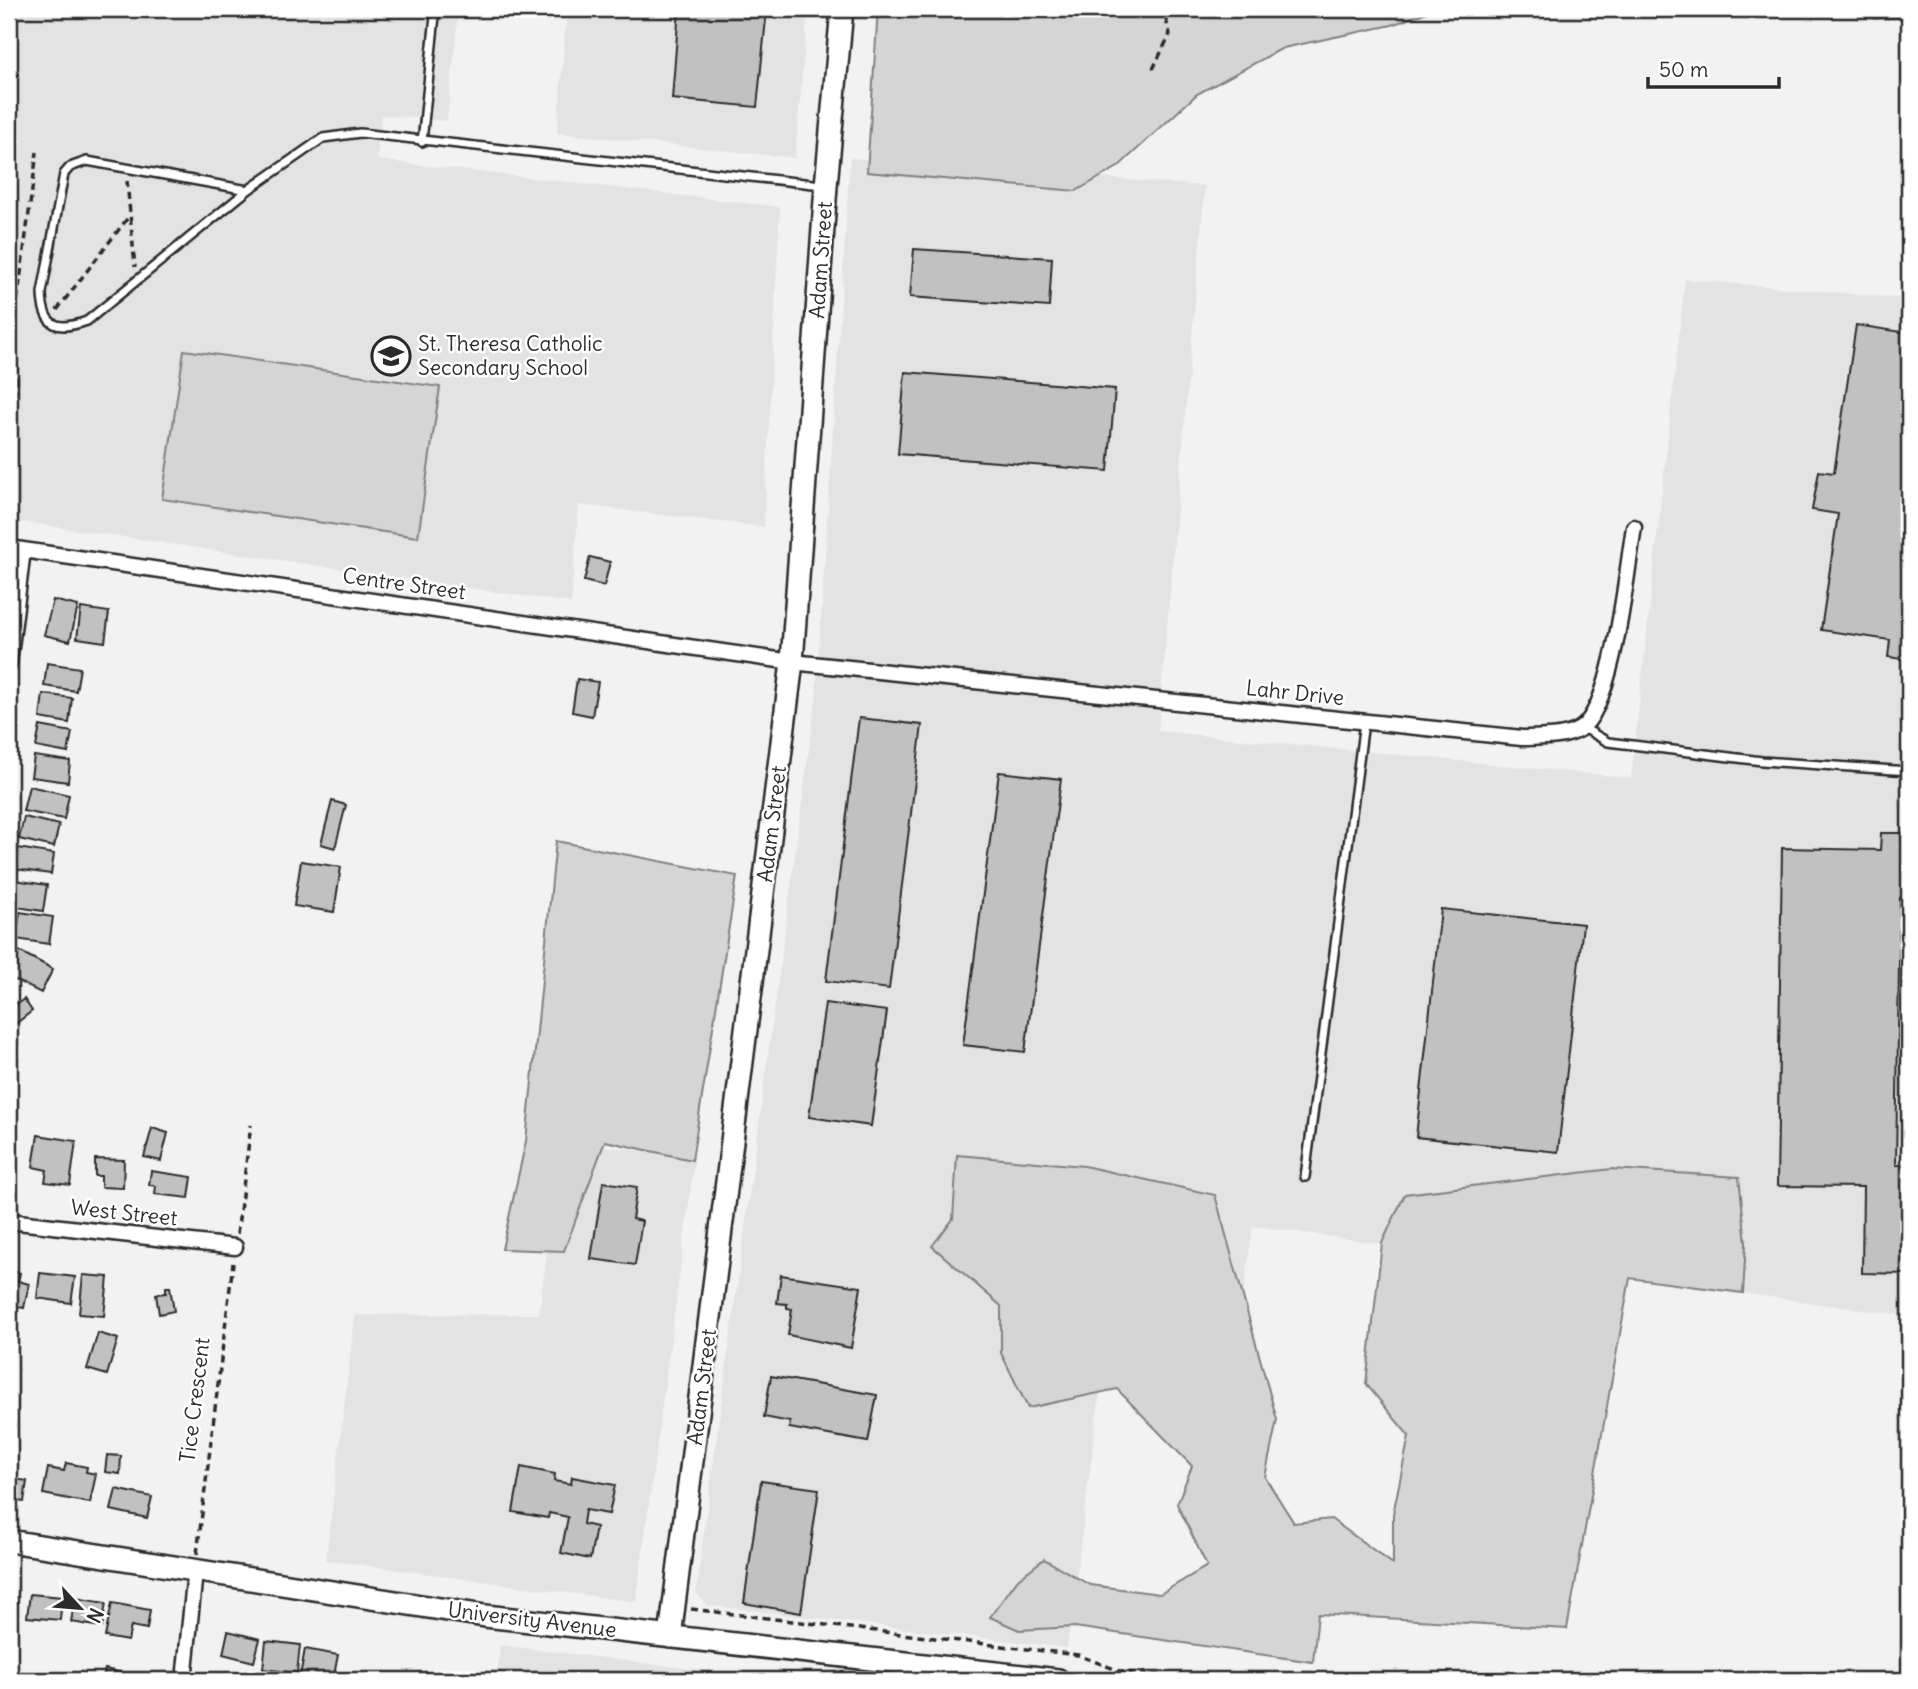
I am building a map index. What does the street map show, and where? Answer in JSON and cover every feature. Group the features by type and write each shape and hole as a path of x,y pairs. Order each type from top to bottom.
{"street":[{"name":"Adam Street","path":"670,1637 793,662 826,186 842,9"},
{"path":"1583,727 1593,714 1609,675 1634,527"},
{"name":"Centre Street","path":"16,549 793,662"},
{"path":"9,663 16,549"},
{"name":"Lahr Drive","path":"793,662 1522,738 1566,736 1583,727"},
{"name":"West Street","path":"9,1221 235,1247"},
{"name":"University Avenue","path":"9,1541 48,1544 195,1572 485,1616 1058,1680"},
{"path":"184,1680 195,1572"}],"lane":[{"path":"422,142 435,16 430,9"},
{"path":"247,190 87,161 70,167 64,174 41,293 43,313 49,321 70,327 87,321 247,190 323,138 360,133 826,186"},
{"path":"1305,1177 1364,722"},
{"path":"1583,727 1608,742 1762,761 1909,771"}],"path":[{"path":"1153,69 1170,34 1163,9"},
{"path":"9,443 17,383 15,318 37,152"},
{"path":"125,168 136,281"},
{"path":"49,321 130,215"},
{"name":"Tice Crescent","path":"195,1572 251,1125"},
{"path":"674,1607 1078,1655 1122,1672 1208,1680"}],"shaded area":[{"name":"St. Theresa Catholic Secondary School","path":"9,9 459,9 447,121 381,115 377,160 780,207 764,527 579,505 571,603 9,520"},
{"path":"567,9 808,9 795,158 557,133"},
{"path":"878,9 1435,9 1392,25 1283,48 1197,94 1118,167 1076,191 867,172"},
{"path":"1845,9 1909,9 1909,17 1874,19"},
{"path":"850,158 1205,186 1158,731 1631,778 1685,279 1909,299 1909,1316 1253,1226 1239,1331 1110,1315 1067,1648 706,1605 696,1592 816,698"},
{"path":"184,350 440,387 418,537 162,499"},
{"path":"556,841 737,876 692,1160 605,1141 564,1251 502,1249 526,1141"},
{"path":"561,1141 695,1157 636,1602 326,1560 355,1315 539,1314"},
{"path":"957,1155 1084,1166 1215,1195 1277,1420 1265,1477 1294,1523 1331,1519 1393,1564 1393,1514 1409,1436 1366,1384 1382,1243 1405,1194 1612,1169 1739,1177 1746,1243 1743,1293 1630,1278 1567,1629 1318,1614 1313,1662 1075,1627 1019,1630 990,1617 1018,1579 1044,1559 1090,1585 1160,1594 1207,1566 1177,1504 1192,1466 1117,1389 1028,1408 1001,1353 1001,1306 932,1246 953,1219"},
{"path":"500,1645 781,1680 497,1680"},
{"path":"1301,1670 1414,1680 1321,1680"}],"building":[{"path":"679,9 767,9 757,107 672,99"},
{"path":"914,249 1052,258 1049,307 910,297"},
{"path":"1856,325 1909,333 1909,660 1888,657 1890,640 1821,630 1838,514 1812,510 1819,471 1834,473"},
{"path":"905,372 1115,389 1108,471 898,454"},
{"path":"590,557 610,562 604,586 584,581"},
{"path":"53,600 78,606 70,641 44,635"},
{"path":"81,608 109,612 105,642 77,638"},
{"path":"47,663 80,668 76,691 44,686"},
{"path":"577,679 598,682 592,716 572,712"},
{"path":"43,694 72,698 69,723 40,718"},
{"path":"859,718 922,725 889,989 826,981"},
{"path":"40,726 72,732 68,753 36,747"},
{"path":"34,756 70,761 68,782 31,777"},
{"path":"999,772 1061,779 1025,1052 963,1045"},
{"path":"29,786 69,795 64,819 23,811"},
{"path":"332,801 346,805 335,848 321,844"},
{"path":"24,817 59,825 54,847 19,839"},
{"path":"1881,833 1909,833 1909,898 1900,898 1896,1165 1909,1165 1909,1274 1862,1273 1863,1187 1777,1186 1782,848 1880,850"},
{"path":"18,848 54,854 51,874 15,869"},
{"path":"301,861 341,867 334,912 294,906"},
{"path":"15,880 47,885 43,911 11,906"},
{"path":"1441,909 1583,924 1558,1152 1416,1137"},
{"path":"20,912 53,917 49,944 16,939"},
{"path":"17,950 53,969 41,993 9,977 9,966"},
{"path":"9,994 17,1004 24,999 32,1011 9,1029"},
{"path":"825,1003 887,1011 871,1126 809,1117"},
{"path":"152,1128 168,1133 161,1161 144,1157"},
{"path":"38,1135 76,1141 70,1185 45,1182 47,1170 33,1167"},
{"path":"95,1159 124,1160 123,1188 101,1187 101,1176 95,1176"},
{"path":"151,1171 192,1177 189,1198 155,1194 156,1186 149,1185"},
{"path":"603,1182 637,1187 632,1219 642,1221 635,1265 591,1259"},
{"path":"9,1270 20,1273 18,1281 29,1284 24,1308 9,1305"},
{"path":"40,1273 75,1277 71,1303 37,1298"},
{"path":"83,1275 108,1277 104,1316 79,1314"},
{"path":"781,1275 861,1287 851,1348 788,1335 792,1309 787,1308 787,1304 777,1303"},
{"path":"166,1287 170,1287 174,1311 159,1314 156,1294 166,1293"},
{"path":"98,1333 118,1339 107,1375 87,1369"},
{"path":"771,1376 877,1395 868,1442 789,1428 790,1422 764,1417"},
{"path":"107,1455 121,1456 120,1474 105,1472"},
{"path":"66,1463 87,1467 86,1472 96,1474 90,1503 43,1494 48,1468 64,1471"},
{"path":"521,1467 555,1474 554,1481 571,1484 572,1477 615,1485 609,1514 585,1510 583,1524 596,1527 590,1559 561,1553 568,1517 549,1513 548,1518 513,1512"},
{"path":"9,1478 27,1481 24,1502 9,1500"},
{"path":"761,1481 819,1489 801,1613 744,1603"},
{"path":"116,1489 152,1497 147,1518 111,1510"},
{"path":"30,1594 62,1597 60,1620 27,1617"},
{"path":"75,1598 106,1603 102,1627 71,1622"},
{"path":"112,1603 150,1610 147,1629 131,1626 128,1641 105,1637"},
{"path":"228,1631 260,1639 254,1662 223,1654"},
{"path":"266,1641 300,1645 297,1673 263,1669"},
{"path":"305,1649 338,1655 333,1680 300,1676"},
{"path":"105,1669 128,1674 127,1680 103,1680"}],"place":[{"name":"St. Theresa Catholic Secondary School","path":"391,356"}]}
